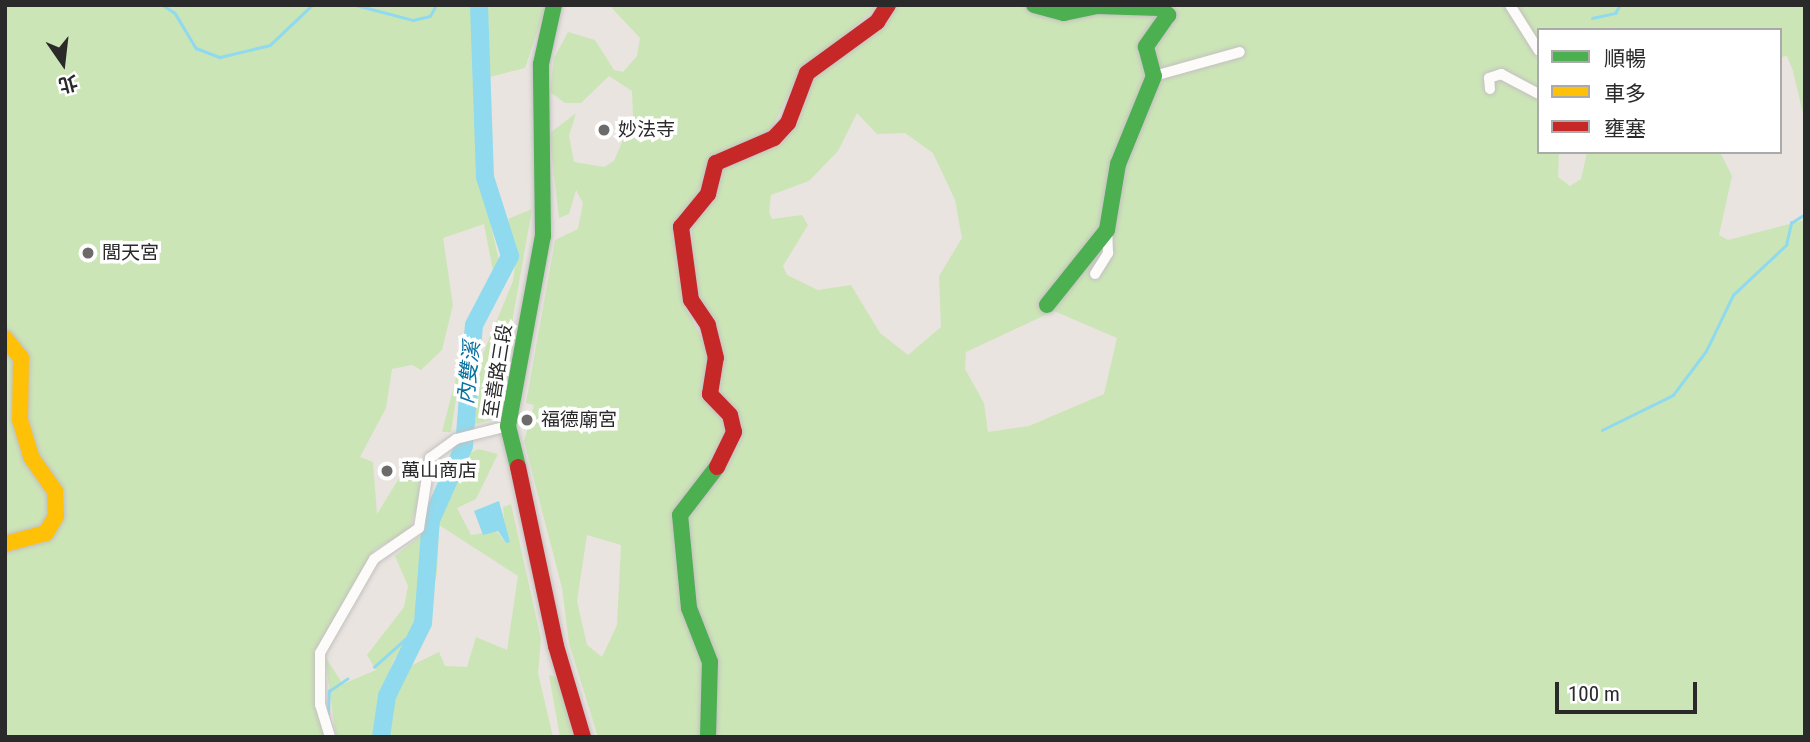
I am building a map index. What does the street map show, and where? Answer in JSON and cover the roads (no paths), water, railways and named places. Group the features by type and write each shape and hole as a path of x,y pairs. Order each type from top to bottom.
{"street":[{"name":"至善路三段","path":"554,5 541,64 543,236 508,426 561,668 583,737"},
{"path":"708,737 710,662 689,608 680,515 709,483 734,432 730,415 710,394 716,358 708,325 691,300 681,227 708,194 716,163 774,138 788,123 807,73 877,22 888,5"},
{"path":"1034,5 1064,13 1097,6 1166,11 1144,53 1154,76 1118,164 1107,230 1108,253 1095,274"},
{"path":"1510,5 1537,48"},
{"path":"1154,76 1240,52"},
{"path":"1490,89 1489,78 1501,74 1537,93"},
{"path":"1047,305 1107,230"},
{"path":"5,338 21,358 20,420 31,457 55,491 56,516 46,533 5,544"},
{"path":"330,737 320,705 320,653 374,559 419,528 429,458 456,439 474,437 508,426"}],"water":[{"path":"499,501 510,542 506,543 498,531 483,535 474,511"}],"waterway":[{"path":"163,5 175,13 196,48 220,57 270,45 312,5"},
{"path":"356,5 413,20 430,16 436,5"},
{"name":"內雙溪","path":"381,737 387,696 423,623 431,520 464,446 474,325 510,256 485,177 479,5"},
{"path":"1592,18 1615,13 1620,5"},
{"path":"1602,430 1673,395 1706,351 1733,295 1786,245 1791,223 1805,214"},
{"path":"374,667 423,623"},
{"path":"328,714 329,691 347,679"}],"place":[{"name":"妙法寺","path":"604,130"},
{"name":"閭天宮","path":"88,253"},
{"name":"福德廟宮","path":"527,420"},
{"name":"萬山商店","path":"387,471"}]}
